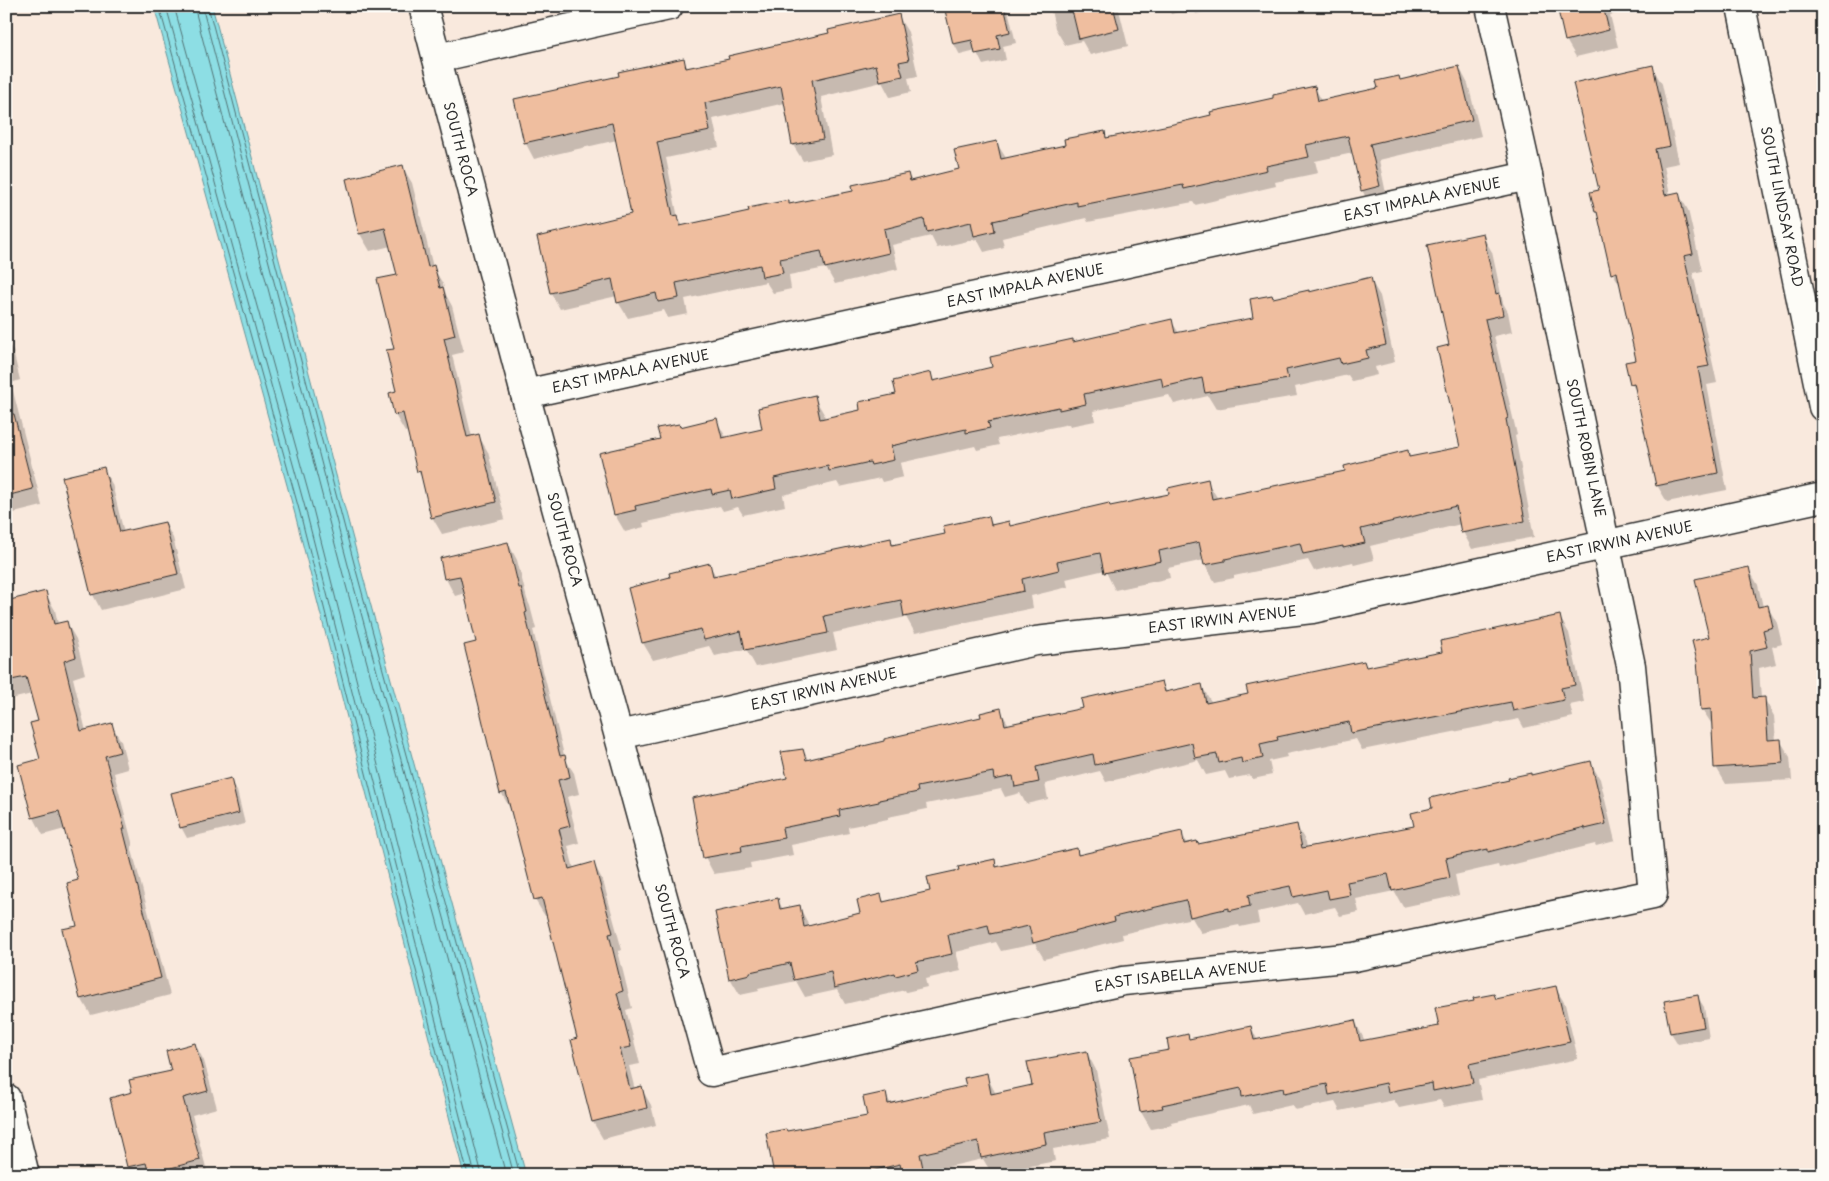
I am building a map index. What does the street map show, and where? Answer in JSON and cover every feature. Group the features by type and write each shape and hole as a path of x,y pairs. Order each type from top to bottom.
{"street":[{"name":"SOUTH ROCA","path":"423,6 525,394 620,734 711,1072"},
{"path":"436,58 669,6"},
{"name":"SOUTH ROBIN LANE","path":"1490,6 1528,176 1631,666 1653,894"},
{"name":"SOUTH LINDSAY ROAD","path":"1741,6 1823,407"},
{"name":"EAST IMPALA AVENUE","path":"525,394 1528,176"},
{"name":"EAST IRWIN AVENUE","path":"620,734 1036,641 1312,609 1823,497"},
{"name":"EAST ISABELLA AVENUE","path":"711,1072 1123,981 1354,957 1653,894"},
{"path":"6,1098 25,1175"}],"water":[{"path":"154,6 212,6 359,562 526,1175 464,1175 295,514"}],"building":[{"path":"944,6 1004,6 1010,32 997,35 1000,49 975,54 972,40 953,44"},
{"path":"1071,6 1113,6 1119,29 1079,39"},
{"path":"1557,6 1603,6 1609,30 1565,41"},
{"path":"899,14 909,60 899,62 903,76 880,81 876,65 812,80 823,139 792,145 781,86 705,103 710,131 657,142 673,216 678,215 680,226 749,211 748,208 789,200 789,204 853,191 852,185 908,173 910,181 959,169 954,150 997,141 1001,159 1065,145 1064,139 1105,131 1106,138 1169,125 1211,115 1210,112 1273,98 1273,95 1315,86 1318,101 1378,88 1376,81 1399,76 1400,80 1459,66 1472,120 1370,144 1380,186 1361,191 1348,136 1306,145 1309,157 1266,166 1267,170 1184,189 1183,185 1077,206 1077,202 993,221 995,231 974,236 971,222 927,232 924,219 884,229 889,253 825,268 821,251 780,259 783,273 762,277 760,265 676,283 679,298 658,302 656,293 617,303 612,279 550,293 537,237 631,214 612,123 524,143 514,99 619,76 618,72 684,58 686,68 729,59 728,56 829,33 828,30"},
{"path":"1653,65 1670,146 1655,149 1665,195 1679,192 1693,254 1684,256 1709,366 1698,368 1718,473 1656,486 1634,383 1630,384 1625,362 1636,360 1617,272 1611,274 1597,212 1595,212 1590,192 1599,190 1573,83"},
{"path":"403,165 428,267 434,265 440,288 443,287 455,335 444,338 467,437 479,434 496,502 431,518 420,471 417,472 403,413 394,415 389,393 396,391 386,350 394,349 377,279 397,275 385,228 359,234 346,179"},
{"path":"1483,233 1496,294 1499,293 1503,315 1485,319 1508,418 1506,419 1525,521 1461,533 1456,506 1361,529 1365,543 1343,548 1343,546 1303,554 1300,543 1204,565 1199,542 1159,551 1161,561 1104,573 1100,553 1057,562 1059,570 1022,579 1024,591 904,617 901,600 824,616 828,633 745,650 741,631 704,640 701,629 642,643 628,588 670,577 669,573 710,563 713,576 891,538 892,545 945,534 943,526 989,516 991,525 1009,521 1010,526 1109,503 1110,506 1169,494 1168,488 1208,479 1212,499 1345,471 1344,466 1408,450 1409,457 1460,447 1437,348 1449,345 1427,245"},
{"path":"1371,277 1386,345 1366,350 1368,358 1341,364 1339,358 1286,370 1288,379 1205,393 1202,378 1163,387 1161,377 1084,394 1086,404 1059,410 1059,407 988,422 990,428 966,433 966,429 891,446 894,460 871,465 870,462 829,471 828,466 774,478 776,489 732,499 730,490 712,494 711,489 635,506 636,510 614,515 599,453 660,439 657,428 679,424 680,427 717,418 722,438 762,429 758,408 815,395 820,419 860,410 859,402 896,394 893,381 931,372 933,381 992,367 990,357 1073,339 1073,342 1172,319 1175,333 1253,318 1250,299 1272,295 1273,298 1309,290 1309,292"},
{"path":"6,414 14,414 33,489 6,496"},
{"path":"104,467 120,532 165,522 178,574 91,595 62,477"},
{"path":"508,542 527,612 525,613 560,756 565,755 570,777 558,780 570,826 559,829 569,869 594,862 613,933 609,934 623,991 617,993 631,1047 620,1049 630,1089 642,1086 647,1108 592,1122 571,1040 577,1038 542,898 534,900 506,792 500,794 464,645 476,642 460,576 444,579 440,558"},
{"path":"1749,567 1758,607 1768,605 1773,627 1763,630 1767,647 1750,651 1753,698 1765,697 1768,740 1781,739 1783,763 1714,768 1711,709 1701,710 1697,661 1692,641 1709,637 1695,579"},
{"path":"46,591 54,624 67,621 76,657 64,661 81,731 112,723 120,752 105,756 125,829 123,829 161,978 80,999 62,929 77,926 67,883 78,880 59,811 32,818 18,765 40,759 30,723 38,721 26,677 6,681 6,601"},
{"path":"1560,615 1575,685 1561,688 1564,700 1513,711 1511,702 1351,733 1349,722 1277,737 1278,740 1260,744 1263,758 1242,763 1241,758 1219,763 1217,754 1195,758 1192,743 1095,765 1093,754 1036,767 1039,782 1015,787 1013,776 994,780 993,772 917,787 918,792 839,810 840,816 782,828 784,838 741,846 742,851 703,858 692,798 787,778 781,752 803,749 806,760 884,741 884,739 981,717 980,713 1001,708 1005,725 1083,708 1081,699 1162,681 1165,692 1202,684 1206,703 1248,694 1246,686 1364,661 1366,667 1442,652 1440,641"},
{"path":"1591,761 1606,824 1585,829 1585,827 1488,852 1488,849 1446,858 1450,878 1392,891 1388,874 1347,882 1350,895 1329,899 1327,890 1293,897 1290,886 1248,895 1250,906 1229,911 1229,908 1190,917 1186,900 1114,917 1115,921 1033,943 1029,926 990,934 988,925 948,935 952,954 916,962 918,970 896,976 895,973 834,988 831,972 794,980 790,963 729,979 715,912 778,898 780,909 800,905 804,927 860,913 857,900 881,894 883,902 930,891 927,877 959,870 958,867 995,859 996,867 1077,848 1078,855 1182,831 1184,844 1197,841 1198,844 1297,824 1302,848 1414,826 1411,813 1432,808 1430,798 1509,780 1508,778 1531,773 1531,775"},
{"path":"231,778 239,813 180,828 171,793"},
{"path":"1556,986 1570,1042 1469,1064 1473,1083 1433,1091 1432,1083 1388,1092 1386,1083 1329,1095 1327,1084 1284,1093 1283,1088 1242,1097 1241,1088 1162,1105 1163,1108 1140,1112 1130,1057 1169,1050 1167,1039 1188,1034 1189,1039 1251,1026 1254,1040 1355,1020 1360,1041 1439,1026 1435,1008 1474,1001 1473,998 1494,994 1496,999"},
{"path":"1698,995 1704,1027 1670,1033 1664,1001"},
{"path":"195,1043 208,1091 183,1098 200,1160 149,1174 146,1163 127,1167 110,1098 132,1092 129,1080 171,1071 166,1051"},
{"path":"1087,1051 1101,1122 1044,1132 1046,1144 981,1158 978,1141 920,1154 923,1168 902,1173 900,1164 854,1175 774,1175 766,1133 786,1129 787,1131 867,1116 863,1097 886,1092 888,1104 966,1086 964,1078 987,1073 991,1094 1032,1085 1027,1062"}]}
